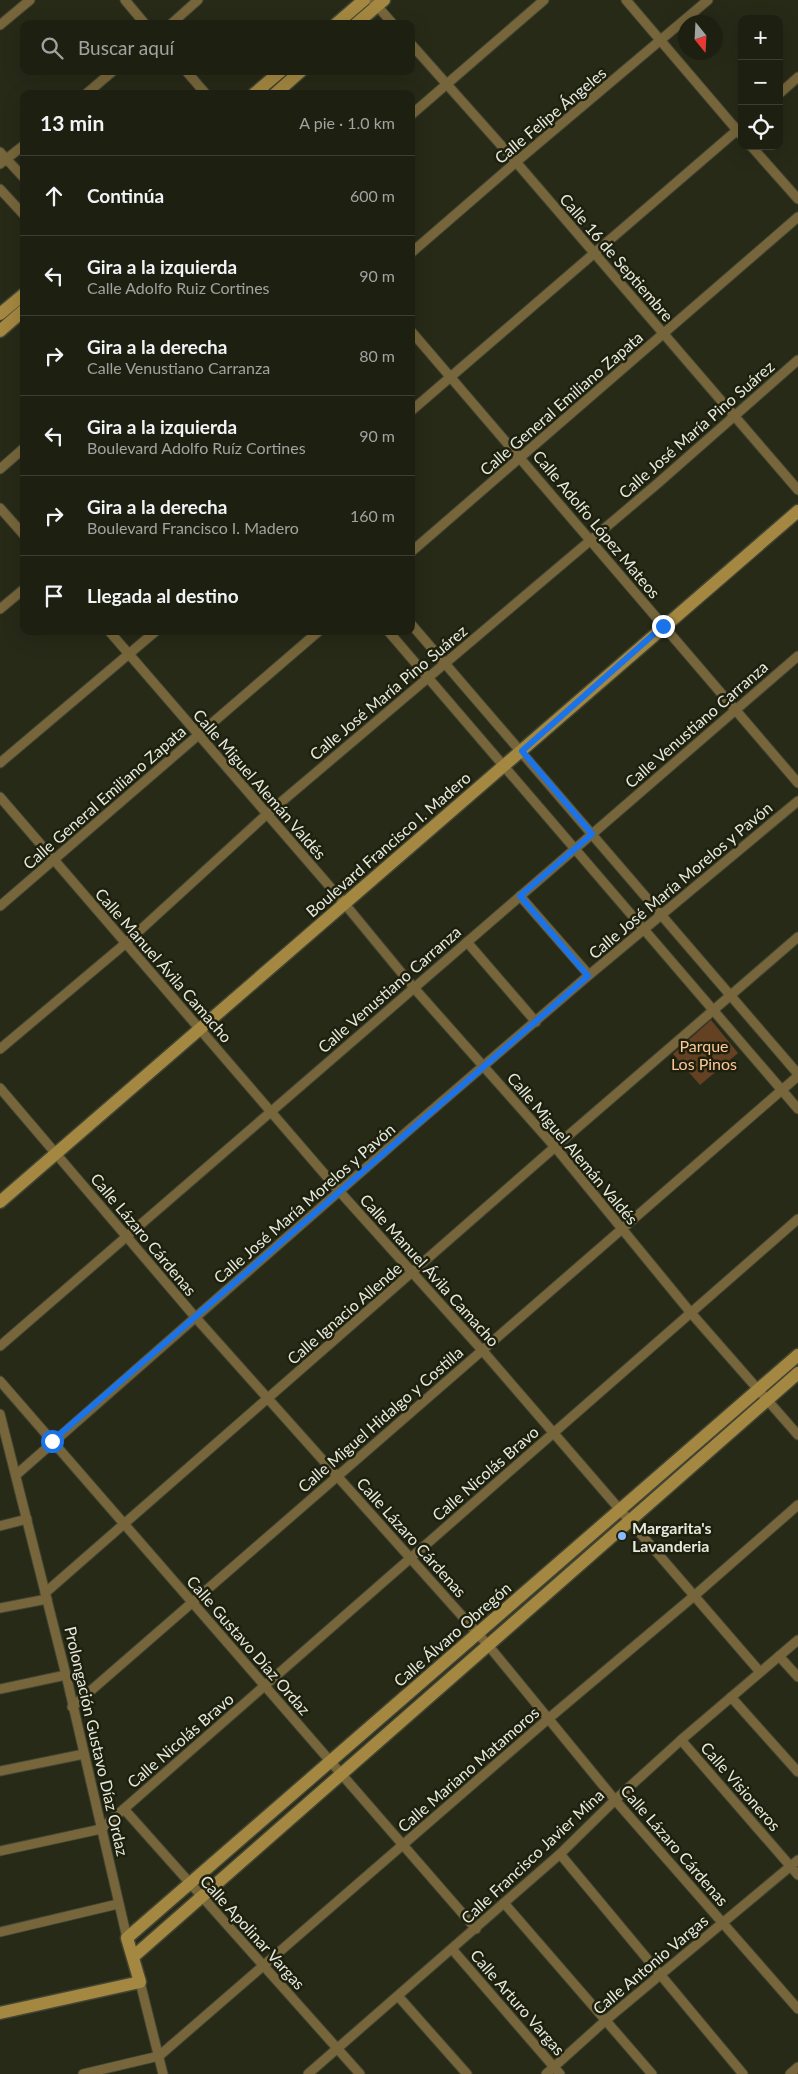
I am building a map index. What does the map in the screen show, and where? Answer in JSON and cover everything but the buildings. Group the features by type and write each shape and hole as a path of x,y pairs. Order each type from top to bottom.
{"street":[{"path":"0,25 30,0"},
{"path":"125,0 142,20"},
{"path":"175,20 198,0"},
{"path":"341,20 364,0"},
{"path":"415,112 544,0"},
{"path":"626,0 738,129"},
{"name":"Calle Felipe Ángeles","path":"415,250 708,0"},
{"path":"360,20 378,2 390,20"},
{"name":"Calle 16 de Septiembre","path":"415,48 595,253 798,490"},
{"path":"91,90 109,75"},
{"path":"189,75 203,90"},
{"path":"259,90 276,75"},
{"path":"280,90 296,75"},
{"path":"783,90 798,77"},
{"path":"415,408 738,133"},
{"path":"20,147 2,158 20,174"},
{"path":"755,150 798,199"},
{"path":"0,189 20,211"},
{"name":"Calle General Emiliano Zapata","path":"415,549 798,217"},
{"path":"0,314 20,297"},
{"path":"0,331 20,314"},
{"name":"Calle Adolfo López Mateos","path":"415,336 521,457 798,783"},
{"name":"Calle José María Pino Suárez","path":"0,1049 126,943 267,814 657,484 798,360"},
{"path":"0,469 20,452"},
{"path":"0,508 20,530"},
{"name":"Boulevard Francisco I. Madero","path":"0,1202 798,510"},
{"path":"0,609 20,592"},
{"path":"415,629 663,915 798,1075"},
{"name":"Calle Miguel Alemán Valdés","path":"112,635 344,903 414,988 555,1147 691,1313 759,1388 798,1435"},
{"path":"0,763 151,635"},
{"name":"Calle General Emiliano Zapata","path":"0,906 314,635"},
{"path":"391,635 798,1109"},
{"name":"Calle Venustiano Carranza","path":"0,1346 798,656"},
{"name":"Calle Manuel Ávila Camacho","path":"0,796 270,1112 482,1350 760,1672"},
{"name":"Calle José María Morelos y Pavón","path":"16,1474 588,976 798,801"},
{"path":"520,896 588,976"},
{"name":"Calle Ignacio Allende","path":"46,1596 124,1523 729,995 798,937"},
{"path":"467,942 536,1022"},
{"name":"Calle Miguel Hidalgo y Costilla","path":"72,1707 337,1475 782,1091 798,1075"},
{"name":"Calle Lázaro Cárdenas","path":"0,1088 196,1318 478,1633 615,1800 798,2009"},
{"name":"Calle Nicolás Bravo","path":"101,1829 798,1220"},
{"name":"Calle Álvaro Obregón","path":"127,1938 798,1355"},
{"name":"Calle Álvaro Obregón","path":"133,1957 798,1373"},
{"name":"Calle Gustavo Díaz Ordaz","path":"0,1381 476,1929"},
{"name":"Prolongación Gustavo Díaz Ordaz","path":"0,1414 3,1439 16,1474 66,1675 118,1904 163,2074"},
{"name":"Calle Mariano Matamoros","path":"159,2056 798,1505"},
{"path":"0,1526 27,1519"},
{"path":"0,1608 46,1596"},
{"name":"Calle Francisco Javier Mina","path":"308,2074 476,1929 560,1854 615,1800 681,1740 798,1640"},
{"path":"779,1656 798,1677"},
{"path":"0,1689 66,1675"},
{"path":"732,1697 798,1772"},
{"name":"Calle Visioneros","path":"681,1740 798,1875"},
{"path":"0,1771 84,1754"},
{"name":"Calle Apolinar Vargas","path":"124,1809 201,1898 360,2074"},
{"path":"0,1851 101,1829"},
{"path":"560,1854 743,2074"},
{"name":"Calle Antonio Vargas","path":"546,2074 660,1974 798,1860"},
{"path":"504,1903 652,2074"},
{"path":"0,1932 118,1904"},
{"name":"Calle Arturo Vargas","path":"452,1949 560,2074"},
{"path":"0,2013 140,1982"},
{"path":"398,1996 467,2074"},
{"path":"84,2074 159,2056"},
{"path":"790,2074 798,2067"}],"green space":[{"name":"Parque Los Pinos","path":"711,1020 738,1053 700,1085 673,1054"}],"place":[{"name":"Margarita's Lavanderia","path":"622,1536"}],"route":[{"path":"52,1441 588,976 520,896 592,834 522,751 663,626"}]}
